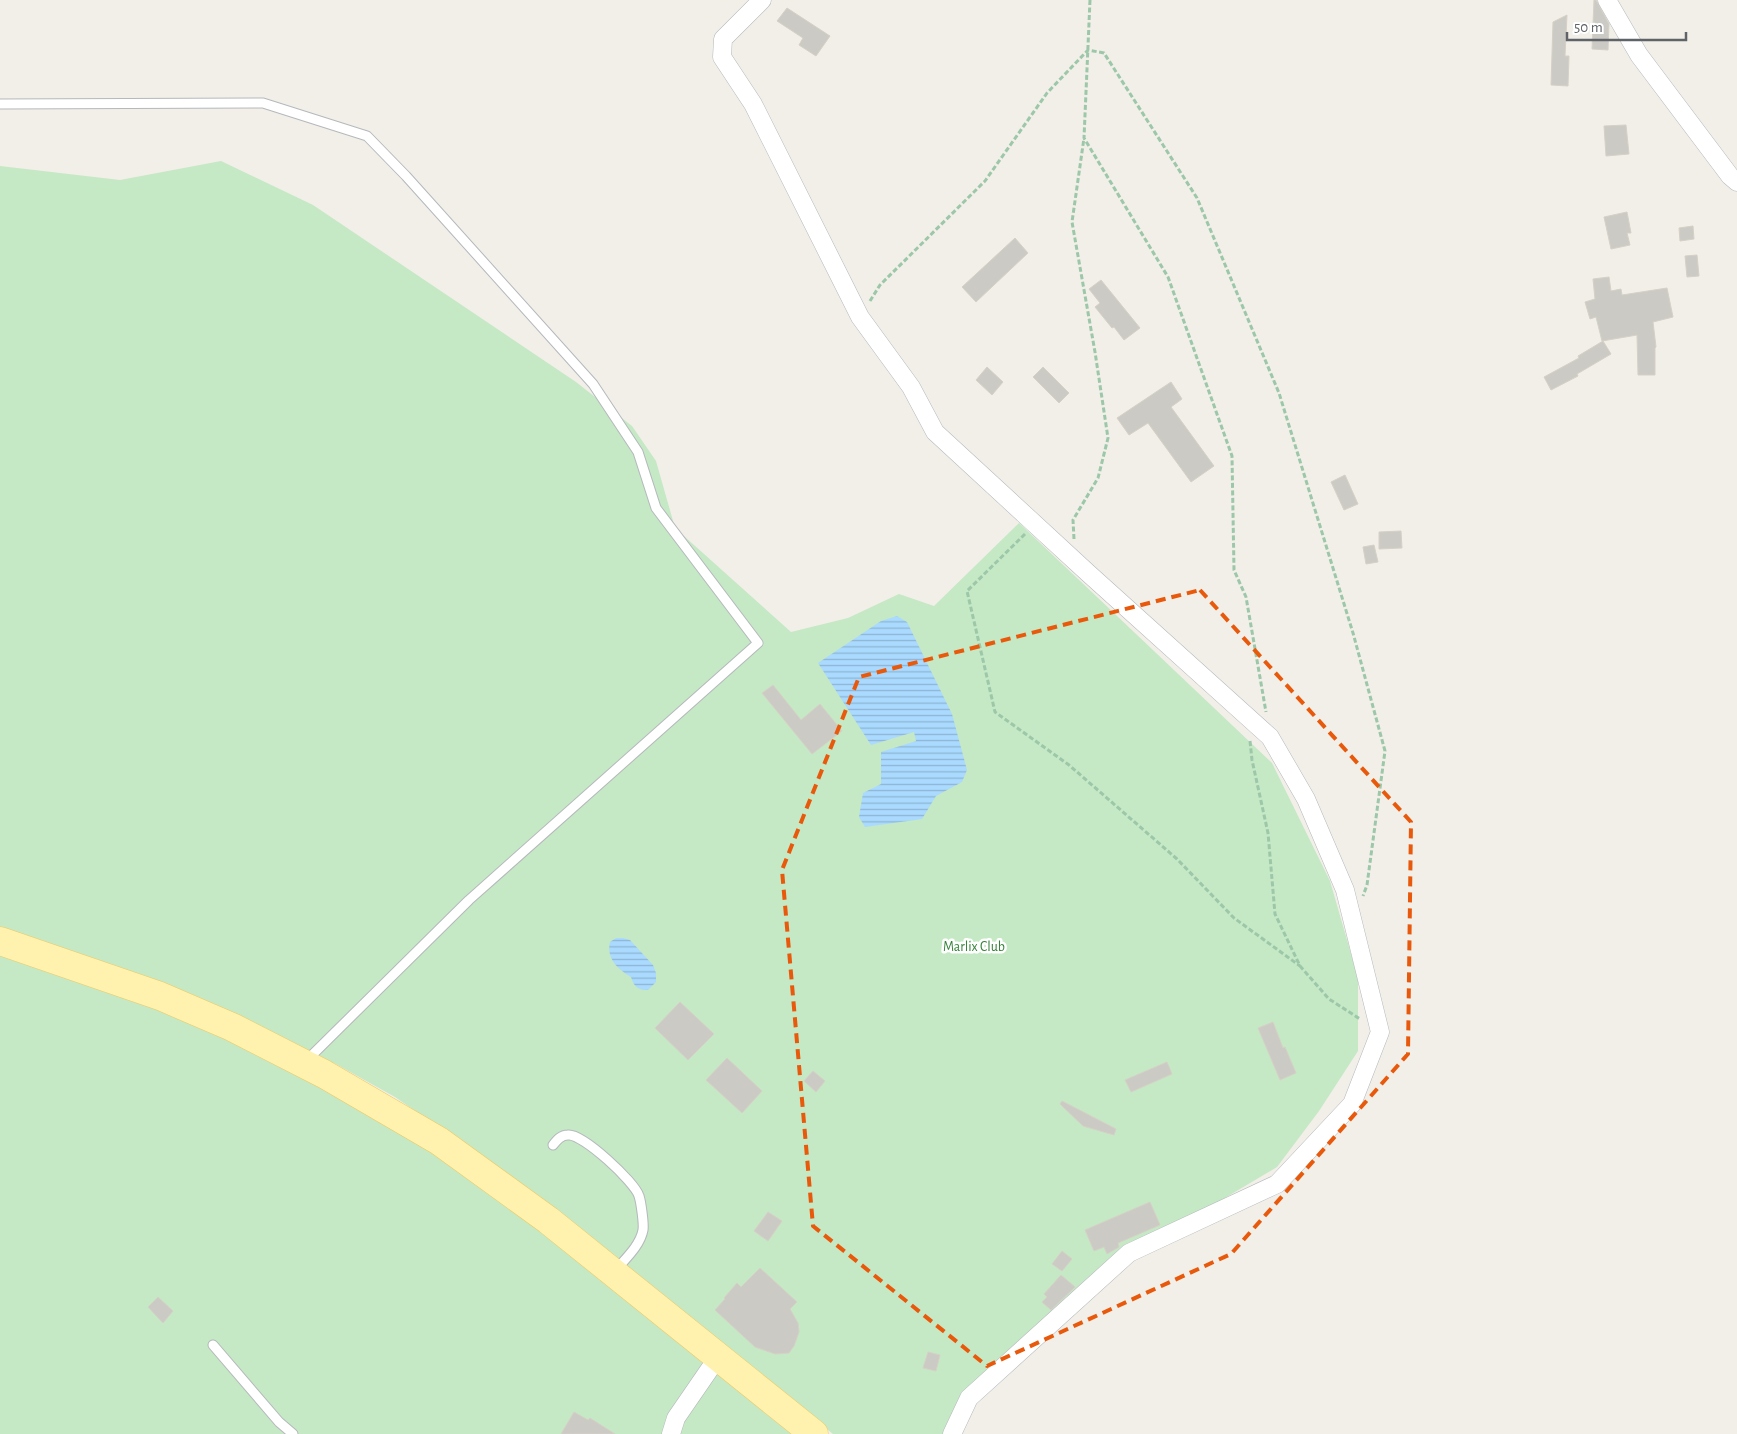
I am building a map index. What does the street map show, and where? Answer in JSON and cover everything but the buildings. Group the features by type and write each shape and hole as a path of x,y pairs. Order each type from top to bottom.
{"main road":[{"path":"0,941 160,996 232,1028 365,1097 439,1141 548,1220 814,1434"}],"street":[{"path":"762,0 723,39 722,57 754,104 860,317 911,387 935,432 1034,525 1270,737 1306,799 1345,890 1380,1032 1352,1104 1277,1184 1129,1252 969,1398 952,1434"},
{"path":"1607,0 1639,55 1730,176 1737,182"},
{"path":"671,1434 676,1418 718,1357"}],"lane":[{"path":"0,104 263,103 367,136 406,176 593,384 638,452 656,508 758,643 469,900 303,1064"},
{"path":"553,1145 558,1138 568,1134 582,1138 626,1176 639,1195 643,1229 637,1245 613,1273"},
{"path":"214,1345 279,1422 293,1434"}],"path":[{"path":"1076,562 1073,520 1098,478 1108,438 1072,222 1084,138 1090,0"},
{"path":"860,317 880,285 985,181 1047,93 1088,50"},
{"path":"1088,50 1104,53 1197,198 1279,393 1353,633 1386,751 1367,885 1354,928"},
{"path":"1084,138 1168,276 1232,456 1234,570 1246,597 1270,737"},
{"path":"1034,525 967,591 995,712 1069,764 1177,859 1234,918 1300,966 1329,998 1380,1032"},
{"path":"1248,718 1252,760 1268,833 1275,914 1300,966"}],"highlighted area":[{"path":"1200,590 1411,822 1408,1054 1231,1254 987,1366 813,1226 782,870 859,677"}],"green space":[{"name":"Marlix Club","path":"221,161 313,205 576,382 632,426 656,461 675,528 791,632 848,618 899,594 934,606 1019,523 1272,763 1330,881 1358,978 1358,1051 1319,1111 1277,1167 1218,1202 1129,1246 945,1434 833,1434 562,1214 395,1097 334,1063 324,1074 485,1174 814,1434 0,1434 0,166 120,180"}],"water":[{"path":"897,616 907,622 952,714 967,770 962,782 936,796 922,819 865,827 859,817 863,793 881,784 881,752 916,741 914,732 871,745 818,663 881,621"},
{"path":"616,938 630,940 653,965 656,973 656,982 648,990 637,987 631,977 614,963 609,948 610,942"}]}
